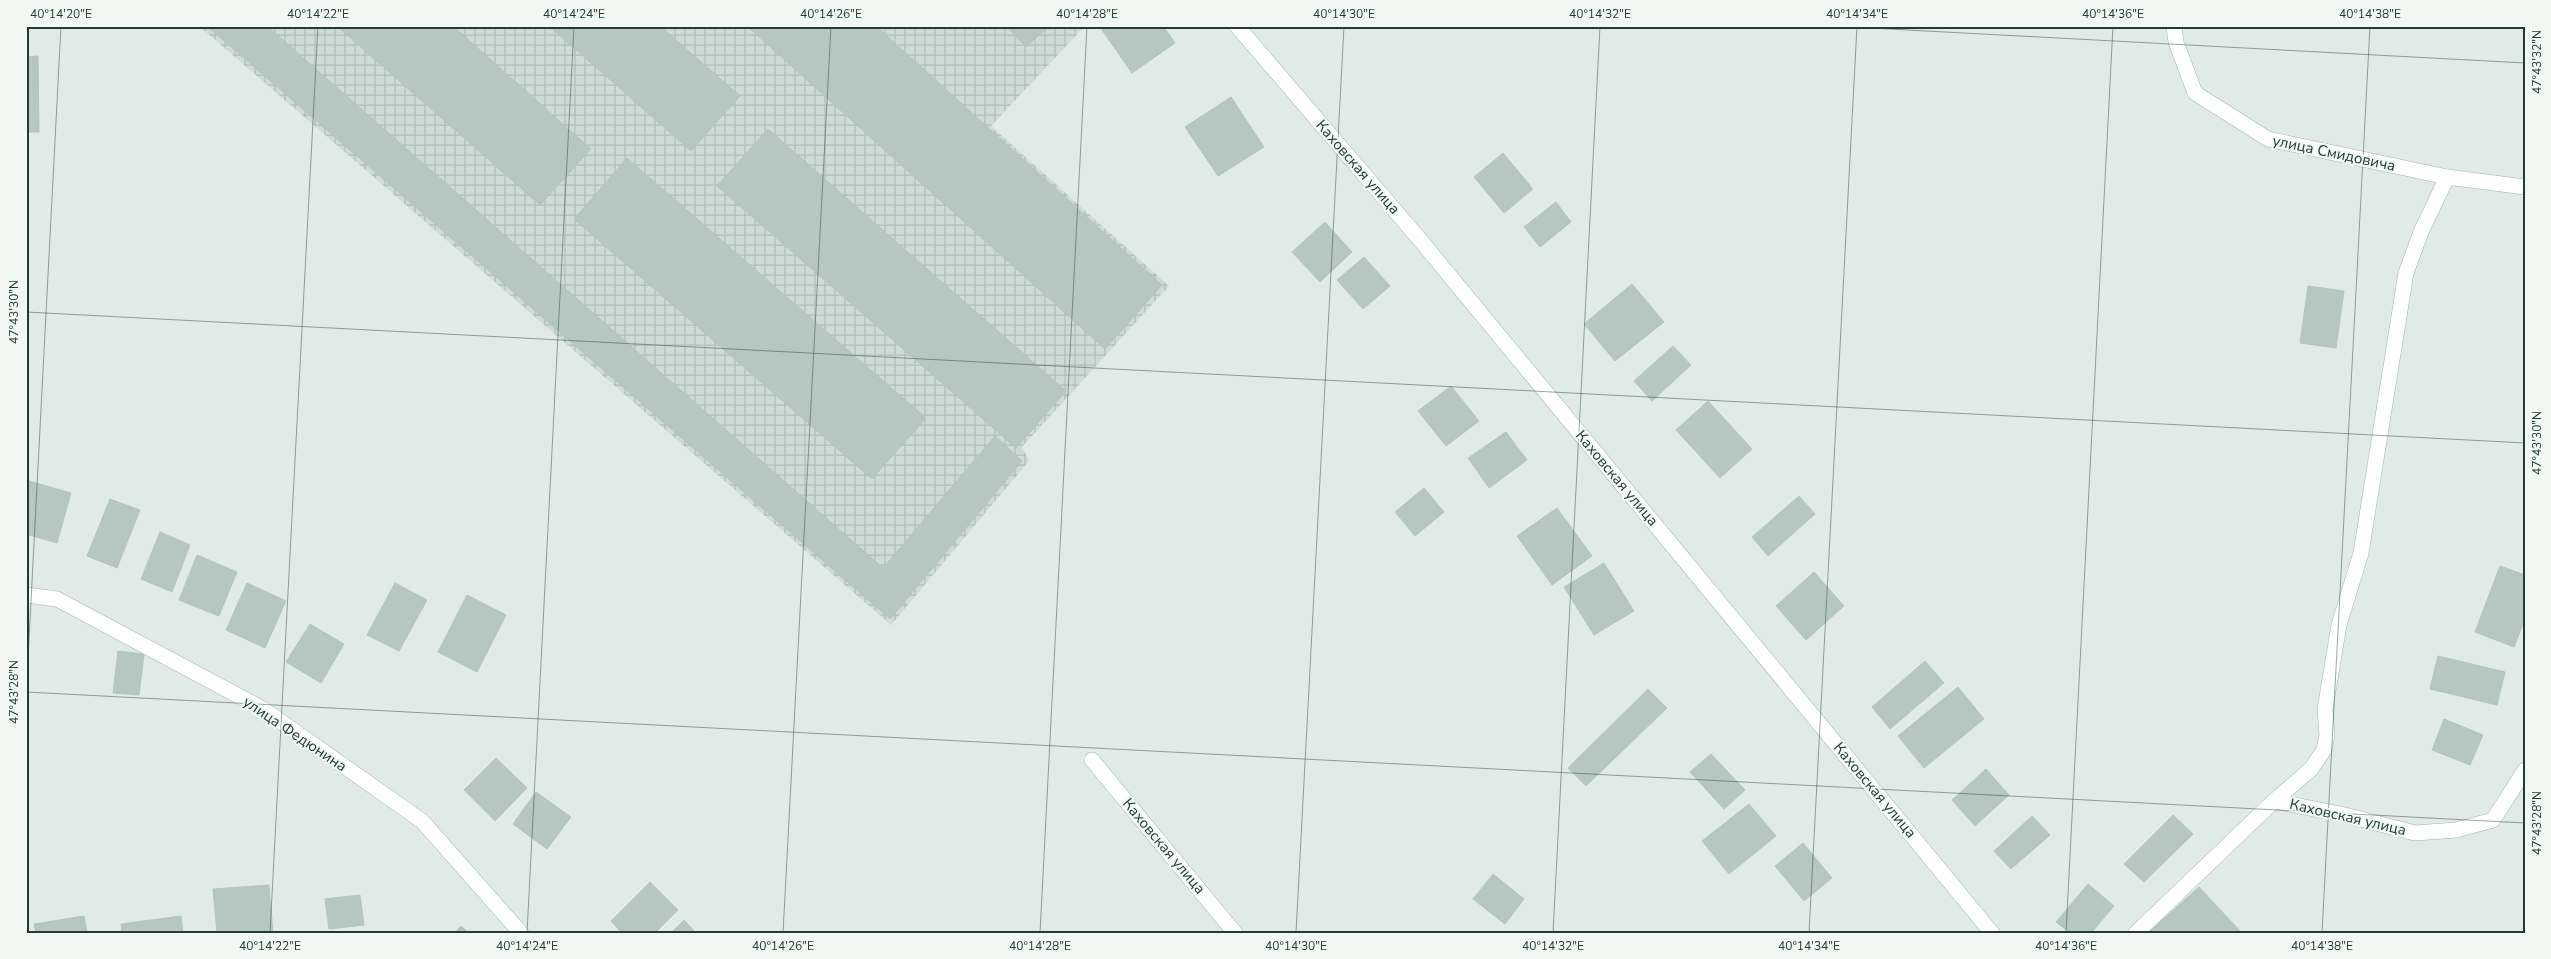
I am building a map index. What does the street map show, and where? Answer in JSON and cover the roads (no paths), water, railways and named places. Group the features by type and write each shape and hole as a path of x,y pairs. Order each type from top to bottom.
{"street":[{"name":"Каховская улица","path":"1237,26 1428,249 1992,933"},
{"name":"улица Смидовича","path":"2174,26 2176,42 2195,93 2268,139 2447,177 2525,187"},
{"path":"2274,801 2312,769 2324,750 2327,735 2325,709 2332,663 2339,625 2361,553 2406,273 2447,177"},
{"name":"улица Федюнина","path":"26,595 57,599 262,709 422,821 521,933"},
{"name":"Каховская улица","path":"1092,760 1235,933"},
{"name":"Каховская улица","path":"2136,933 2274,801 2298,804 2415,833 2456,830 2494,820 2525,770"}]}
